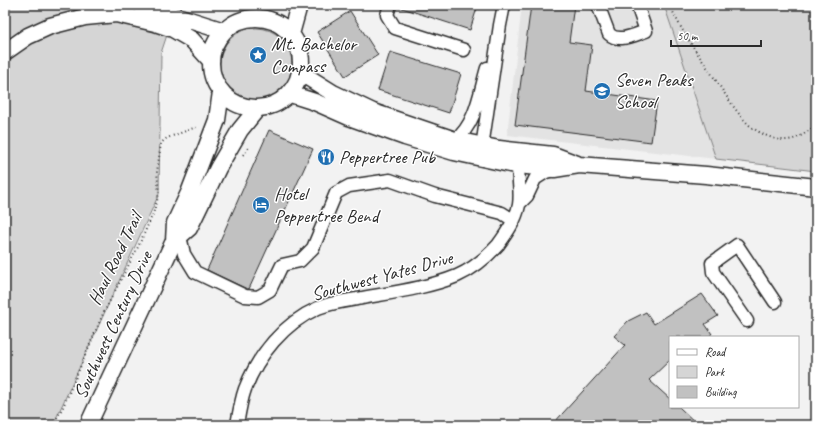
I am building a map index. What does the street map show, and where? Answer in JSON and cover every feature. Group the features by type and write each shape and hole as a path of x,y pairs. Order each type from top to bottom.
{"main road":[{"path":"5,40 30,26 57,14 90,5"},
{"path":"142,5 224,31"},
{"path":"291,34 299,5"},
{"path":"262,11 270,20 282,25 291,34 299,46 302,59 301,73 297,84 290,94 280,102 269,107 257,109 243,107 231,101 221,92 215,83 211,72 211,61 212,50 224,31 239,21 262,11"},
{"path":"5,52 28,36 50,26 85,17 116,14 155,23 173,29 192,40 211,61"},
{"path":"301,73 333,93 373,112 455,140 481,152 518,165 554,169 579,165 706,175 816,188"},
{"name":"Southwest Century Drive","path":"177,238 175,223 189,193 217,120 221,92"},
{"path":"290,94 316,102 349,117 405,137 481,152 498,149 553,155 579,165"},
{"name":"Southwest Century Drive","path":"88,425 177,238 189,228 218,168 240,130 257,109"}],"street":[{"path":"390,5 387,15 395,28 464,50"},
{"path":"481,152 504,5"},
{"path":"598,5 608,34 612,37 626,38 646,31 637,5"},
{"path":"455,140 462,135 472,120 500,25"},
{"name":"Southwest Yates Drive","path":"237,425 244,391 255,365 270,346 289,327 319,308 434,284 458,276 476,266 491,253 507,234 519,204 518,165"},
{"name":"Southwest Yates Drive","path":"519,204 527,196 535,178 554,169"},
{"path":"177,238 184,254 195,272 245,296 258,297 270,290 282,266 300,261 313,248 336,193 349,186 390,180 435,196 502,213 513,220"},
{"path":"747,321 713,272 712,263 737,245 775,302"}],"path":[{"path":"670,5 674,15 693,46 733,106 752,128 777,139 786,140 801,136 816,125"},
{"name":"Haul Road Trail","path":"54,425 103,314 138,247 153,214 158,194 156,172 161,143 167,138 203,124"}],"shaded area":[{"name":"Seven Peaks School","path":"522,5 664,5 716,159 507,135"}],"green space":[{"path":"5,5 177,5 161,53 159,194 53,425 5,425"},
{"path":"664,5 816,5 816,171 716,159"},
{"path":"256,28 276,34 286,44 292,64 286,84 276,94 256,100 236,94 226,84 220,64 226,44 236,34"}],"building":[{"path":"399,5 478,5 470,30 399,7"},
{"path":"531,5 574,5 569,42 592,45 586,91 657,101 651,142 515,125"},
{"path":"350,11 378,55 345,76 317,32"},
{"path":"390,52 461,74 449,113 378,90"},
{"name":"Hotel Peppertree Bend","path":"269,130 313,149 249,289 247,289 207,270"},
{"path":"702,294 718,316 705,324 712,334 709,336 669,336 669,361 649,380 669,398 669,408 680,408 698,425 552,425 625,345 614,336 628,321 646,312 654,324"}],"place":[{"name":"Mt. Bachelor Compass","path":"258,55"},
{"name":"Seven Peaks School","path":"602,91"},
{"name":"Peppertree Pub","path":"326,157"},
{"name":"Hotel Peppertree Bend","path":"261,205"}]}
